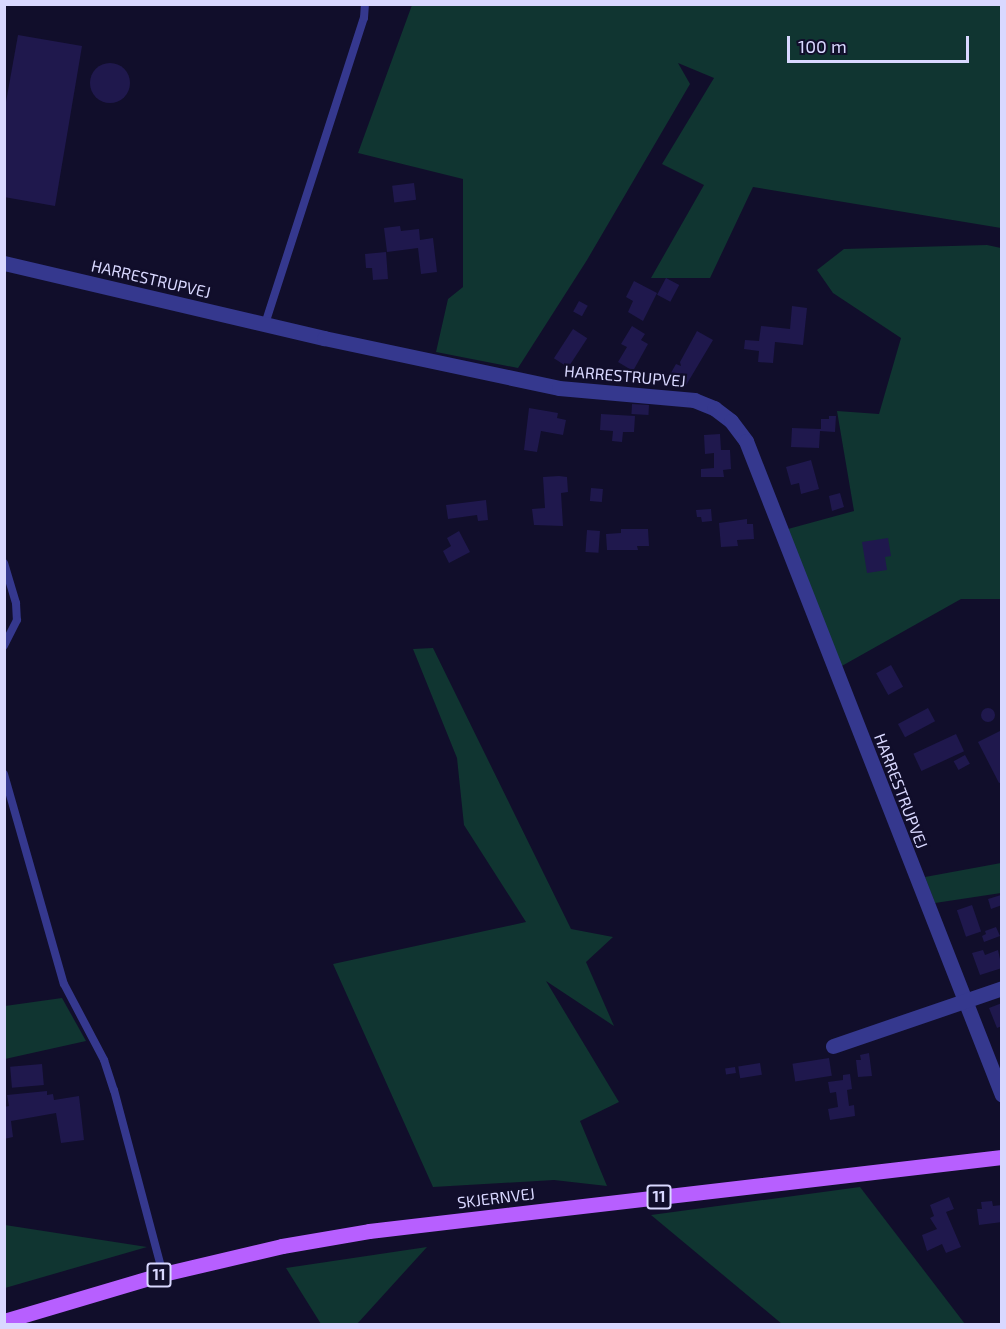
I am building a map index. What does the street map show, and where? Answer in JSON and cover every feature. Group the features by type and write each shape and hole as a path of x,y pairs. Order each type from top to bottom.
{"main road":[{"name":"SKJERNVEJ","path":"4,1321 163,1274 282,1246 369,1231 1002,1158"}],"street":[{"name":"HARRESTRUPVEJ","path":"4,263 265,324 559,388 694,400 714,408 731,421 746,441 1002,1095"},
{"path":"833,1046 1002,988"}],"lane":[{"path":"265,324 364,18 365,4"},
{"path":"4,563 16,603 18,620 4,646"},
{"path":"4,774 64,984 104,1060 114,1089 163,1274"}],"green space":[{"path":"412,5 1001,5 1001,228 753,187 710,278 651,278 704,185 662,164 714,78 678,63 690,84 587,260 518,368 436,352 448,299 463,287 463,179 358,153"},
{"path":"987,245 1001,248 1001,599 961,599 840,667 788,529 854,511 837,411 879,414 901,338 833,293 817,270 844,249"},
{"path":"433,648 571,929 613,937 586,962 614,1026 546,981 619,1102 580,1121 607,1186 554,1180 433,1187 333,964 526,922 464,825 457,758 413,649"},
{"path":"1001,863 1001,893 935,903 925,877"},
{"path":"62,998 86,1041 5,1059 5,1006"},
{"path":"860,1187 965,1324 782,1324 651,1215"},
{"path":"5,1225 147,1247 5,1288"},
{"path":"427,1247 357,1324 321,1324 286,1268"}],"building":[{"path":"18,35 82,46 55,206 4,197 4,113"},
{"path":"110,63 124,69 130,83 124,97 110,103 96,97 90,83 96,69"},
{"path":"414,183 416,200 394,203 392,186"},
{"path":"400,226 401,231 419,229 420,240 433,238 437,272 421,274 418,248 387,252 384,228"},
{"path":"386,252 388,279 373,280 372,268 366,268 365,254"},
{"path":"666,278 679,285 670,302 657,295"},
{"path":"634,281 657,293 643,321 628,312 633,301 626,297"},
{"path":"579,301 588,306 582,316 573,311"},
{"path":"792,306 807,308 803,345 775,342 773,363 758,362 759,351 744,349 745,340 759,341 761,326 790,329"},
{"path":"632,326 645,334 641,340 648,344 633,371 618,362 627,347 621,344"},
{"path":"573,329 587,338 568,368 554,358"},
{"path":"697,331 713,340 685,387 668,378 676,364 681,366 680,362"},
{"path":"632,404 649,405 648,415 631,414"},
{"path":"529,408 558,413 557,418 566,420 563,435 541,431 537,452 524,450"},
{"path":"601,414 635,416 634,432 623,432 622,442 612,441 613,431 600,430"},
{"path":"829,416 836,416 835,432 820,431 819,448 791,447 792,428 821,429 821,419 829,419"},
{"path":"720,434 721,450 730,450 731,469 723,470 724,477 701,477 701,469 714,468 714,453 705,454 704,435"},
{"path":"811,460 819,489 801,494 799,483 791,485 786,467"},
{"path":"543,477 567,477 568,492 561,493 563,526 534,525 532,509 545,508"},
{"path":"591,488 603,489 602,502 590,501"},
{"path":"840,493 844,507 832,511 829,496"},
{"path":"486,500 488,520 478,521 477,515 448,519 446,505"},
{"path":"711,509 712,521 702,522 701,517 697,517 696,510"},
{"path":"747,519 747,524 753,524 754,539 737,540 738,546 721,547 719,523"},
{"path":"621,529 648,529 649,546 637,546 638,550 607,550 606,534 621,533"},
{"path":"587,530 600,531 598,553 585,552"},
{"path":"459,531 470,552 449,563 443,551 451,546 447,538"},
{"path":"888,538 891,556 885,557 887,570 867,573 862,542"},
{"path":"891,665 903,687 888,695 876,673"},
{"path":"928,708 935,721 905,737 898,724"},
{"path":"985,708 991,708 995,715 991,722 985,722 981,718 981,712"},
{"path":"1002,730 1002,782 999,783 978,742"},
{"path":"956,734 964,751 921,771 913,754"},
{"path":"965,755 970,764 958,770 954,761"},
{"path":"1001,895 1002,905 991,909 988,899"},
{"path":"972,905 981,931 966,937 957,910"},
{"path":"996,927 1000,936 984,942 982,936 986,934 985,931"},
{"path":"983,950 985,955 998,950 1002,968 980,975 972,953"},
{"path":"1002,1003 1002,1026 997,1028 989,1008"},
{"path":"869,1053 872,1076 858,1077 856,1060 861,1060 860,1055"},
{"path":"829,1058 832,1076 795,1082 792,1064"},
{"path":"760,1063 762,1075 740,1078 738,1066"},
{"path":"42,1064 44,1085 12,1088 10,1067"},
{"path":"735,1067 736,1073 726,1074 725,1069"},
{"path":"850,1074 852,1089 847,1090 849,1106 854,1105 855,1116 830,1120 828,1109 838,1107 836,1092 830,1093 828,1082 843,1080 843,1075"},
{"path":"47,1091 47,1095 53,1094 54,1100 79,1096 84,1140 61,1143 56,1113 11,1121 13,1137 4,1139 4,1107 9,1106 7,1095"},
{"path":"949,1197 954,1209 946,1212 961,1247 946,1253 942,1244 927,1251 922,1235 937,1229 930,1218 934,1216 930,1205"},
{"path":"992,1201 993,1206 1002,1205 1002,1222 979,1225 977,1209 982,1209 981,1202"}]}
